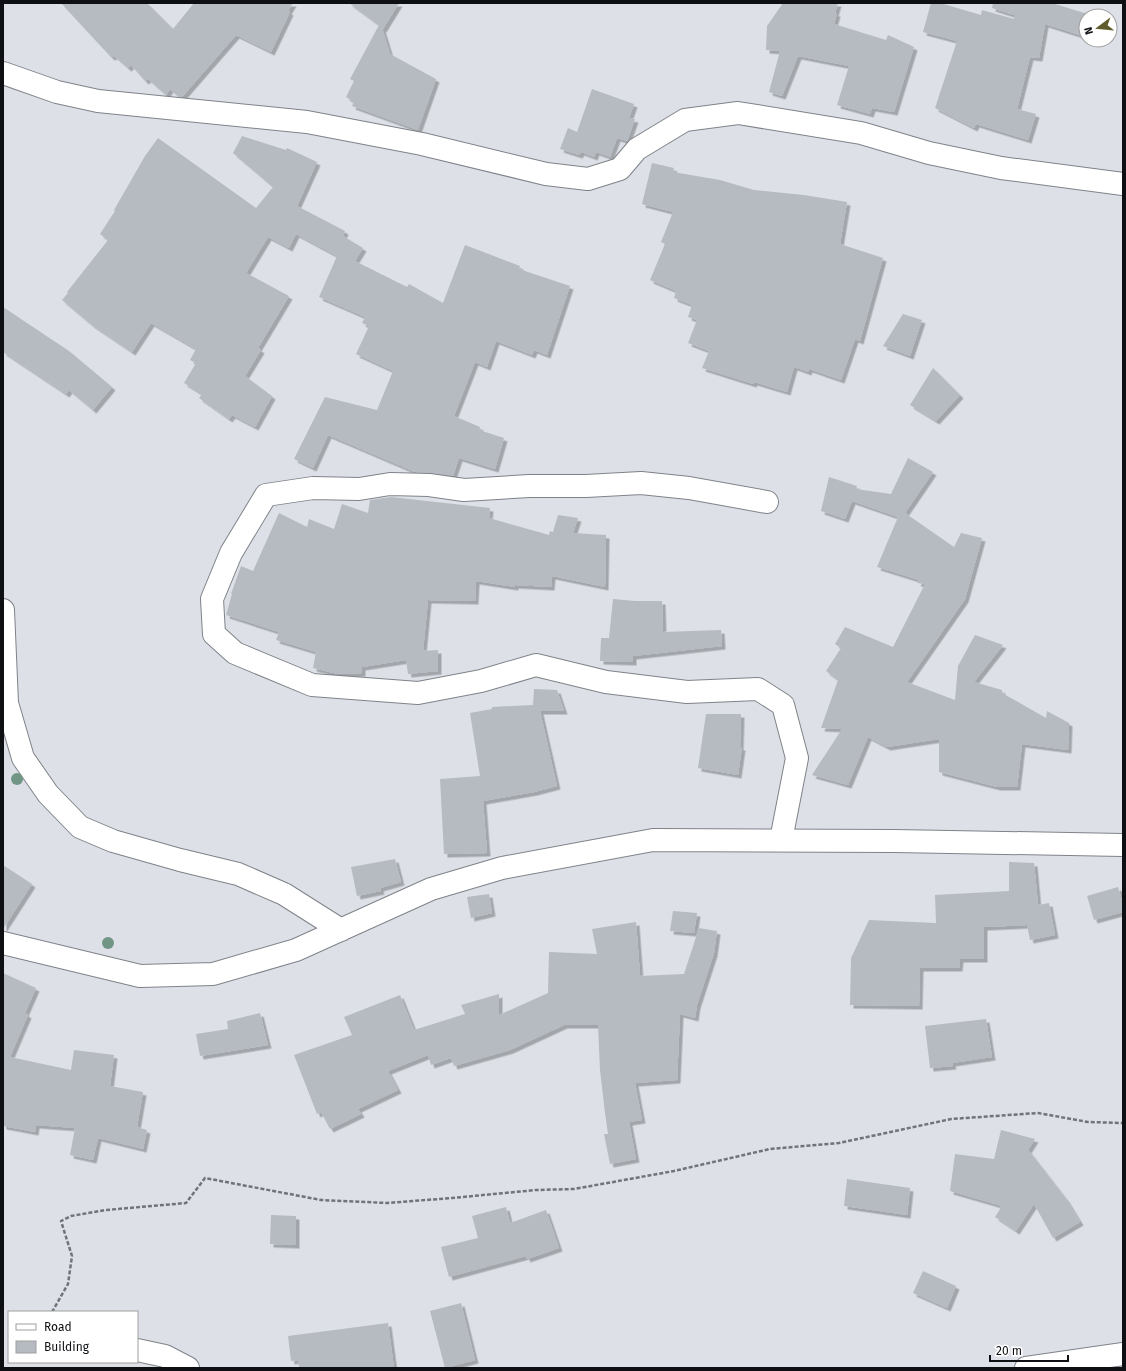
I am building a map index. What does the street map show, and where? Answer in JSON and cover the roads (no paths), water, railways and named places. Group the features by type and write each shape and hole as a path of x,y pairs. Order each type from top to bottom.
{"street":[{"path":"3,73 57,92 98,101 306,122 422,144 546,174 574,177 588,178 620,169 637,149 686,120 738,113 861,133 929,153 1001,168 1123,184"},
{"path":"767,502 689,488 640,483 586,486 529,486 464,490 429,485 390,484 359,489 313,488 266,495 231,553 212,599 214,634 236,653 312,685 418,693 481,681 536,666 606,682 687,692 758,689 783,705 797,758 781,840"},
{"path":"3,610 7,703 23,758 48,794 80,827 114,841 180,860 238,874 284,894 341,930"},
{"path":"3,943 140,976 213,974 296,950 431,889 502,868 653,840 781,840 1123,845"},
{"path":"138,1350 165,1356 188,1368"},
{"path":"1026,1368 1123,1354"}]}
